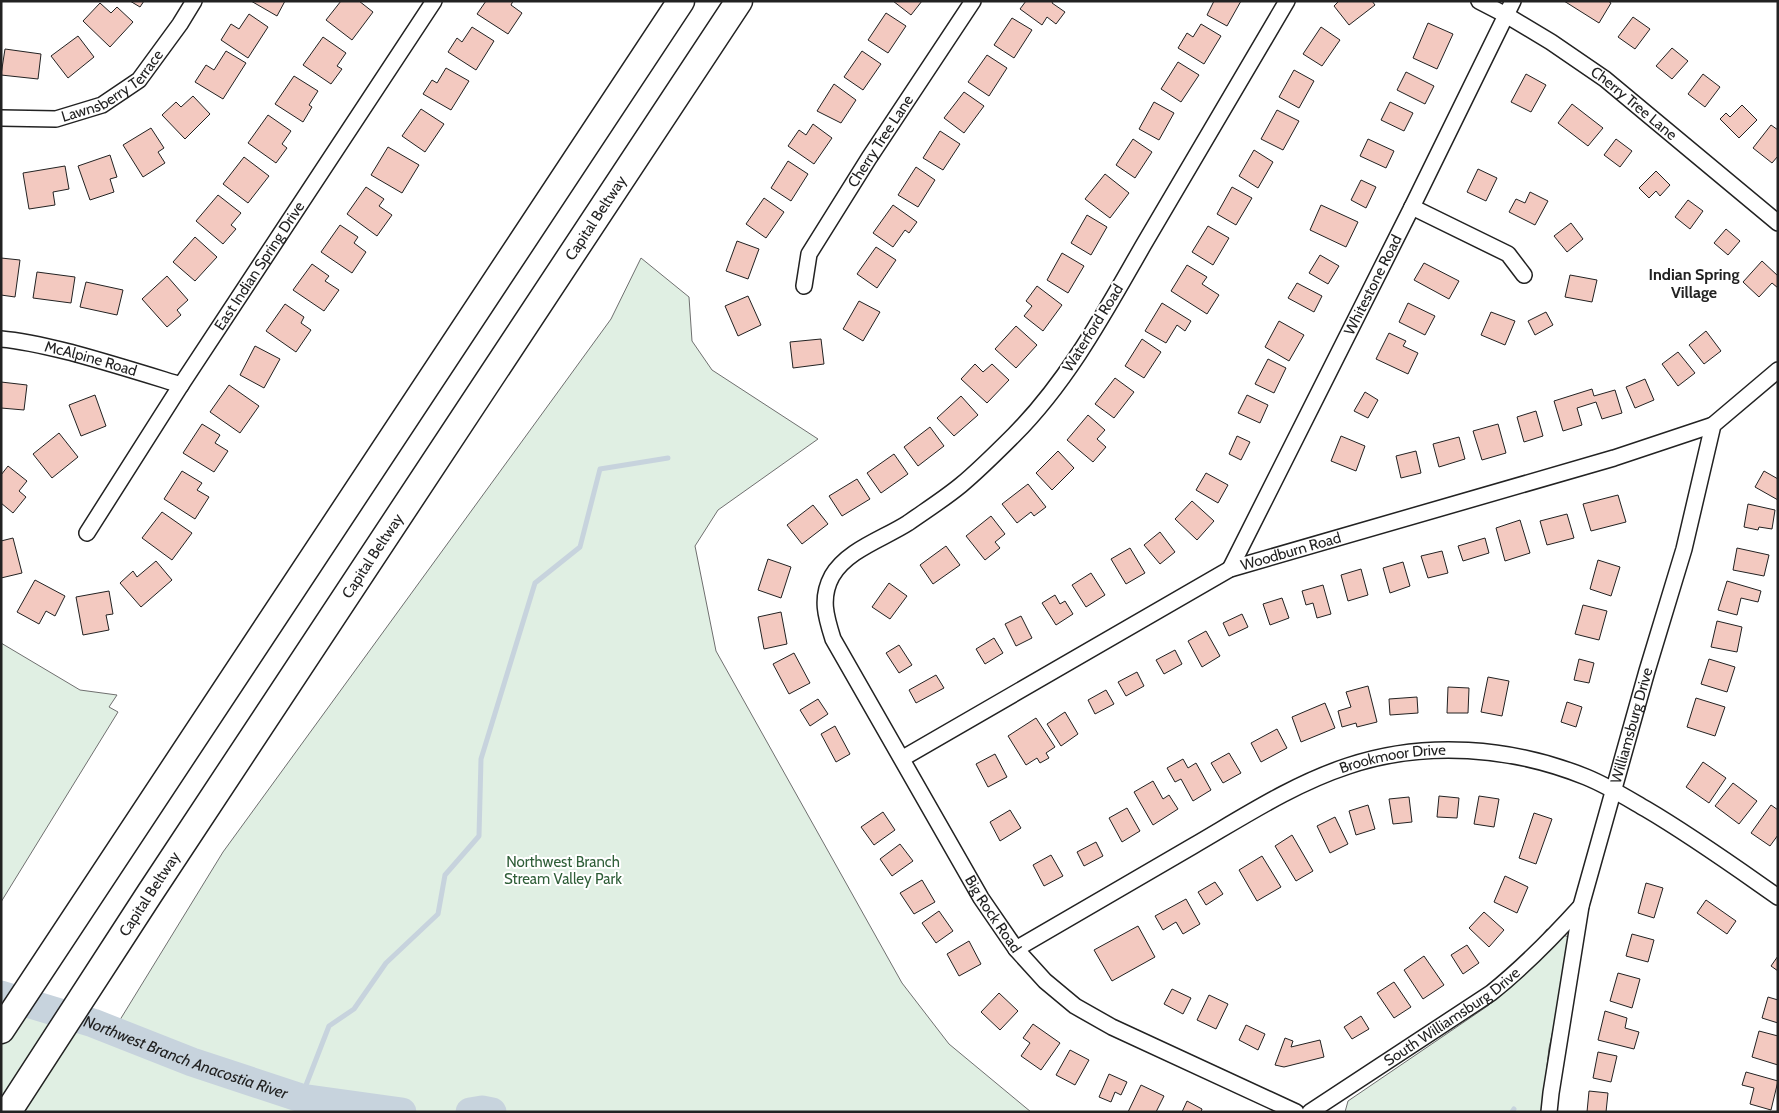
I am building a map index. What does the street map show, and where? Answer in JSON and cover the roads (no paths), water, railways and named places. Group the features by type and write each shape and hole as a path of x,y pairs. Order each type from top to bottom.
{"highway":[{"path":"1,1030 681,1"},
{"name":"Capital Beltway","path":"8,1112 150,893 739,1"}],"street":[{"name":"Lawnsberry Terrace","path":"1,118 56,119 102,105 139,80 180,24 194,1"},
{"name":"East Indian Spring Drive","path":"87,533 181,385 434,1"},
{"name":"Cherry Tree Lane","path":"804,286 809,254 973,1"},
{"name":"Waterford Road","path":"826,589 839,566 852,555 906,524 960,485 1015,434 1052,392 1080,351 1287,1"},
{"name":"Cherry Tree Lane","path":"1479,1 1509,8 1551,42 1605,79 1778,223"},
{"name":"Whitestone Road","path":"1230,569 1412,207 1509,8"},
{"path":"1412,207 1508,254 1524,274"},
{"name":"McAlpine Road","path":"1,339 24,341 130,369 181,385"},
{"path":"1713,426 1778,370"},
{"name":"Woodburn Road","path":"903,758 1230,569 1614,458 1713,426"},
{"name":"Williamsburg Drive","path":"1549,1112 1581,906 1647,671 1684,548 1713,426"},
{"name":"Big Rock Road","path":"826,589 824,606 833,639 903,758 981,898 1016,949 1045,981 1076,1006 1112,1027 1296,1112"},
{"name":"Brookmoor Drive","path":"1016,949 1262,806 1308,782 1347,766 1378,757 1425,751 1489,751 1522,756 1586,777 1614,790 1675,827 1778,897"},
{"name":"South Williamsburg Drive","path":"1310,1112 1491,993 1519,971 1549,942 1581,906"}],"waterway":[{"path":"301,1098 329,1026 354,1009 386,963 438,914 445,875 479,836 481,759 535,583 580,547 600,469 668,458"},
{"name":"Northwest Branch Anacostia River","path":"1,995 93,1023 192,1062 301,1098 402,1112"},
{"name":"Northwest Branch Anacostia River","path":"470,1112 482,1110 492,1112"}],"district":[{"name":"Indian Spring Village","path":"1694,283"}],"park label":[{"name":"Northwest Branch Stream Valley Park","path":"563,870"}]}
